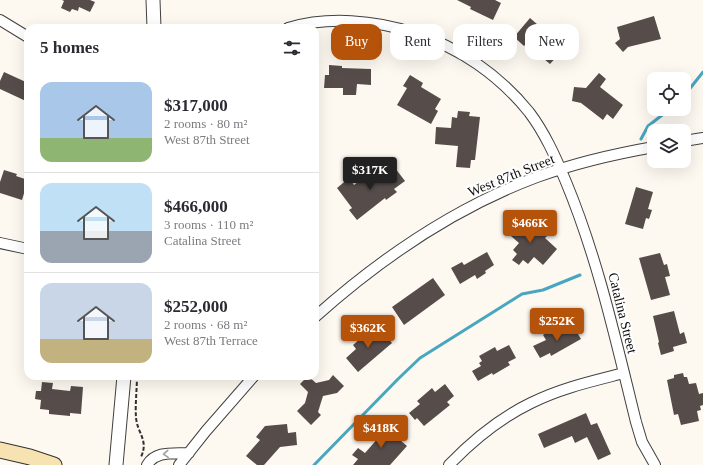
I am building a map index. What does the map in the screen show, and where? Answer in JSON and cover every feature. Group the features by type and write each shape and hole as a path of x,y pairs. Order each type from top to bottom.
{"main road":[{"path":"0,450 30,457 54,465"}],"street":[{"path":"153,0 154,24"},
{"path":"0,20 24,35"},
{"name":"Catalina Street","path":"309,24 320,22 375,24 402,29 427,37 468,57 494,76 529,113 545,136 561,169 584,227 596,263 642,442 655,465"},
{"path":"691,140 703,138"},
{"name":"West 87th Street","path":"319,314 361,278 395,252 425,232 469,207 500,192 561,169 618,153 647,148"},
{"path":"0,243 24,248"},
{"path":"449,465 485,432 514,412 532,402 584,383 624,373"},
{"path":"116,465 124,380"},
{"path":"179,465 228,404 250,380"},
{"path":"142,464 156,455 189,453"}],"path":[{"path":"137,380 136,418 144,442 142,464"}],"building":[{"path":"62,0 90,0 95,2 90,12 79,7 78,11 72,9 70,12 61,8 64,1"},
{"path":"457,0 495,0 501,3 493,20 470,9 471,7"},
{"path":"654,16 661,39 628,47 623,52 615,43 620,39 617,27"},
{"path":"530,18 537,24 525,24 524,46 517,40 517,33"},
{"path":"545,60 554,60 550,64"},
{"path":"329,65 342,66 342,68 371,69 371,85 357,84 356,95 343,95 343,88 324,88 325,75 329,75"},
{"path":"4,72 24,81 24,100 0,89 0,81"},
{"path":"599,73 606,79 600,87 623,105 613,119 607,114 603,120 581,103 572,101 574,87 586,88"},
{"path":"410,75 423,83 421,87 441,99 435,109 438,111 431,124 397,105 407,88 403,86"},
{"path":"458,111 470,112 469,116 480,117 475,160 471,160 470,168 456,167 458,146 435,144 436,127 451,128 452,117 457,118"},
{"path":"377,168 383,176 395,168 405,181 394,189 397,192 386,200 385,198 357,220 349,210 352,208 337,188 349,178 354,185"},
{"path":"4,170 17,174 16,176 24,179 24,193 22,200 0,193 0,182"},
{"path":"636,187 653,192 648,209 652,210 649,219 646,218 643,229 625,224"},
{"path":"517,217 535,233 539,229 547,236 545,238 557,249 543,265 534,257 528,264 523,260 519,265 512,260 517,254 513,250 519,243 505,231"},
{"path":"487,252 494,265 477,279 475,275 460,284 451,268 462,262 464,265"},
{"path":"660,253 664,265 667,264 670,276 665,277 670,295 651,300 639,258"},
{"path":"433,278 445,295 404,325 392,307"},
{"path":"674,311 680,334 684,332 687,343 673,347 674,351 661,355 653,316"},
{"path":"572,324 581,339 551,356 550,353 540,358 533,346 546,340 543,335 551,330 554,335"},
{"path":"379,328 392,343 358,372 346,358 356,349 353,345 367,333 369,336"},
{"path":"509,345 516,358 508,362 510,365 493,375 492,373 478,381 472,371 481,366 479,363 482,361 479,356 495,347 497,351"},
{"path":"683,373 684,377 687,377 689,384 696,383 699,394 703,393 703,405 700,406 701,410 697,411 699,421 681,425 678,414 674,415 667,380 674,378 674,375"},
{"path":"333,375 344,386 337,393 323,396 318,412 321,415 311,425 297,411 305,403 308,392 300,384 304,380 313,380 316,383 329,380"},
{"path":"42,382 53,383 52,389 70,391 71,386 83,387 81,414 70,413 70,416 49,414 49,410 40,409 41,400 35,399 36,391 41,391"},
{"path":"445,384 454,396 447,402 450,405 424,426 417,418 415,420 409,413 420,404 417,401 432,388 435,392"},
{"path":"586,413 591,425 597,423 611,454 598,460 587,437 575,443 572,436 544,448 538,434"},
{"path":"380,423 407,446 390,465 353,465 358,459 352,455 358,448 365,453 379,437 373,432"},
{"path":"287,424 288,433 296,432 297,445 280,447 264,465 257,465 246,456 260,440 256,437 265,426"}],"waterway":[{"path":"691,87 703,72"},
{"path":"641,139 648,126 661,116"},
{"path":"314,465 420,358 522,294 543,290 580,275"}]}
